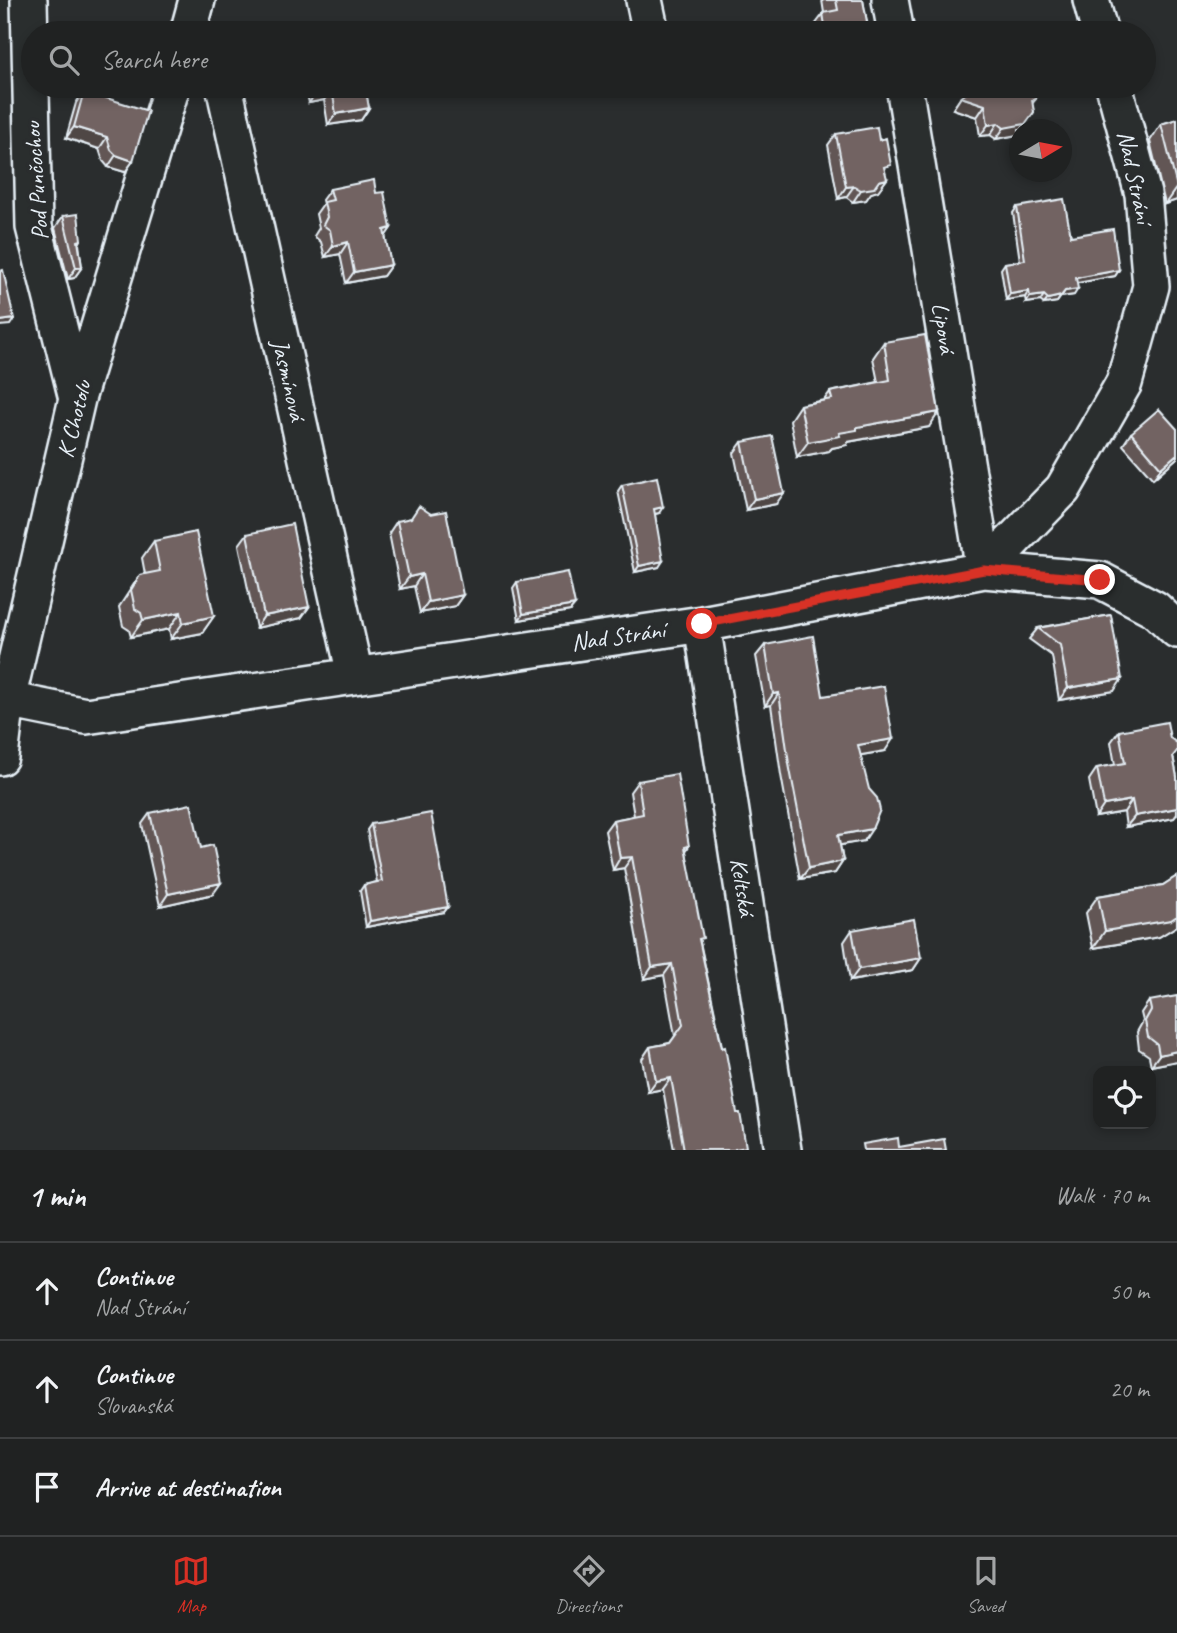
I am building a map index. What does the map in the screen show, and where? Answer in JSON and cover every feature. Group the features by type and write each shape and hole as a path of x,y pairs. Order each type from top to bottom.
{"street":[{"path":"0,9 20,0"},
{"name":"Pod Punčochou","path":"29,0 29,21"},
{"path":"645,0 649,21"},
{"path":"890,0 894,21"},
{"path":"1091,0 1097,21"},
{"name":"Pod Punčochou","path":"31,98 34,227 77,399"},
{"name":"K Chotolu","path":"0,757 7,700 77,399 168,98"},
{"name":"Jasmínová","path":"226,98 355,675"},
{"name":"Lipová","path":"906,98 984,570"},
{"name":"Nad Strání","path":"7,700 86,716 702,624 984,570 1063,489 1124,383 1151,286 1143,194 1117,98"},
{"path":"984,570 1100,580 1155,609 1177,630"},
{"name":"Keltská","path":"702,624 783,1150"}],"building":[{"path":"836,0 863,0 867,21 824,21 823,13 838,10"},
{"path":"82,98 106,98 148,111 133,161 116,155 111,150 107,137 74,127"},
{"path":"333,98 367,98 369,108 336,114"},
{"path":"964,98 1036,98 1032,100 1034,112 1029,119 1009,119 1009,127 1004,128 998,123 988,125 985,105"},
{"path":"1177,119 1177,187 1161,124"},
{"path":"877,127 879,140 886,138 891,165 884,167 887,179 879,181 874,188 861,190 854,186 846,187 836,134"},
{"path":"374,180 376,193 384,192 391,228 384,230 391,265 354,272 348,242 333,246 330,230 323,225 327,217 324,202 333,200 330,189"},
{"path":"1064,199 1071,236 1113,229 1119,270 1076,278 1078,289 1065,291 1061,296 1048,299 1044,295 1030,297 1029,291 1010,294 1005,263 1025,260 1017,207"},
{"path":"78,214 82,267 76,268 63,216"},
{"path":"3,270 14,319 0,321 0,271"},
{"path":"925,335 939,412 857,427 857,430 839,433 840,436 808,442 800,405 832,399 830,392 890,380 884,342"},
{"path":"1159,409 1177,429 1177,454 1161,468 1131,433"},
{"path":"772,436 784,493 754,499 742,442"},
{"path":"657,477 663,507 654,509 663,561 639,566 622,485"},
{"path":"419,506 431,514 446,511 463,595 428,602 422,574 409,577 397,521 411,518"},
{"path":"292,524 309,607 264,616 247,534"},
{"path":"196,532 214,616 183,623 181,612 143,620 141,613 135,609 131,590 140,575 160,571 154,541"},
{"path":"568,572 575,605 523,614 517,582"},
{"path":"1111,615 1122,679 1068,688 1060,645 1038,628"},
{"path":"813,636 823,696 884,686 893,739 858,745 869,789 877,798 880,810 872,829 838,835 843,861 809,868 789,764 779,693 773,694 765,645"},
{"path":"1167,722 1170,738 1177,743 1177,751 1173,756 1177,777 1177,808 1135,816 1132,800 1104,805 1097,768 1125,763 1119,731"},
{"path":"677,774 689,846 685,847 703,938 699,939 746,1147 735,1150 684,1150 671,1078 656,1081 650,1047 670,1043 683,1025 672,964 652,967 632,857 620,858 613,820 643,814 638,781"},
{"path":"191,804 201,848 213,845 221,883 168,894 150,813"},
{"path":"431,813 448,907 370,921 364,885 382,881 371,824"},
{"path":"1177,876 1177,916 1171,920 1105,931 1098,896 1163,885"},
{"path":"914,919 921,958 859,969 852,930"},
{"path":"1177,996 1177,1051 1159,1055 1157,1044 1148,1037 1145,1021 1151,1010 1149,1001"},
{"path":"898,1138 899,1147 944,1139 946,1150 864,1150 863,1144"}],"route":[{"path":"702,624 984,570 1100,580"}]}
